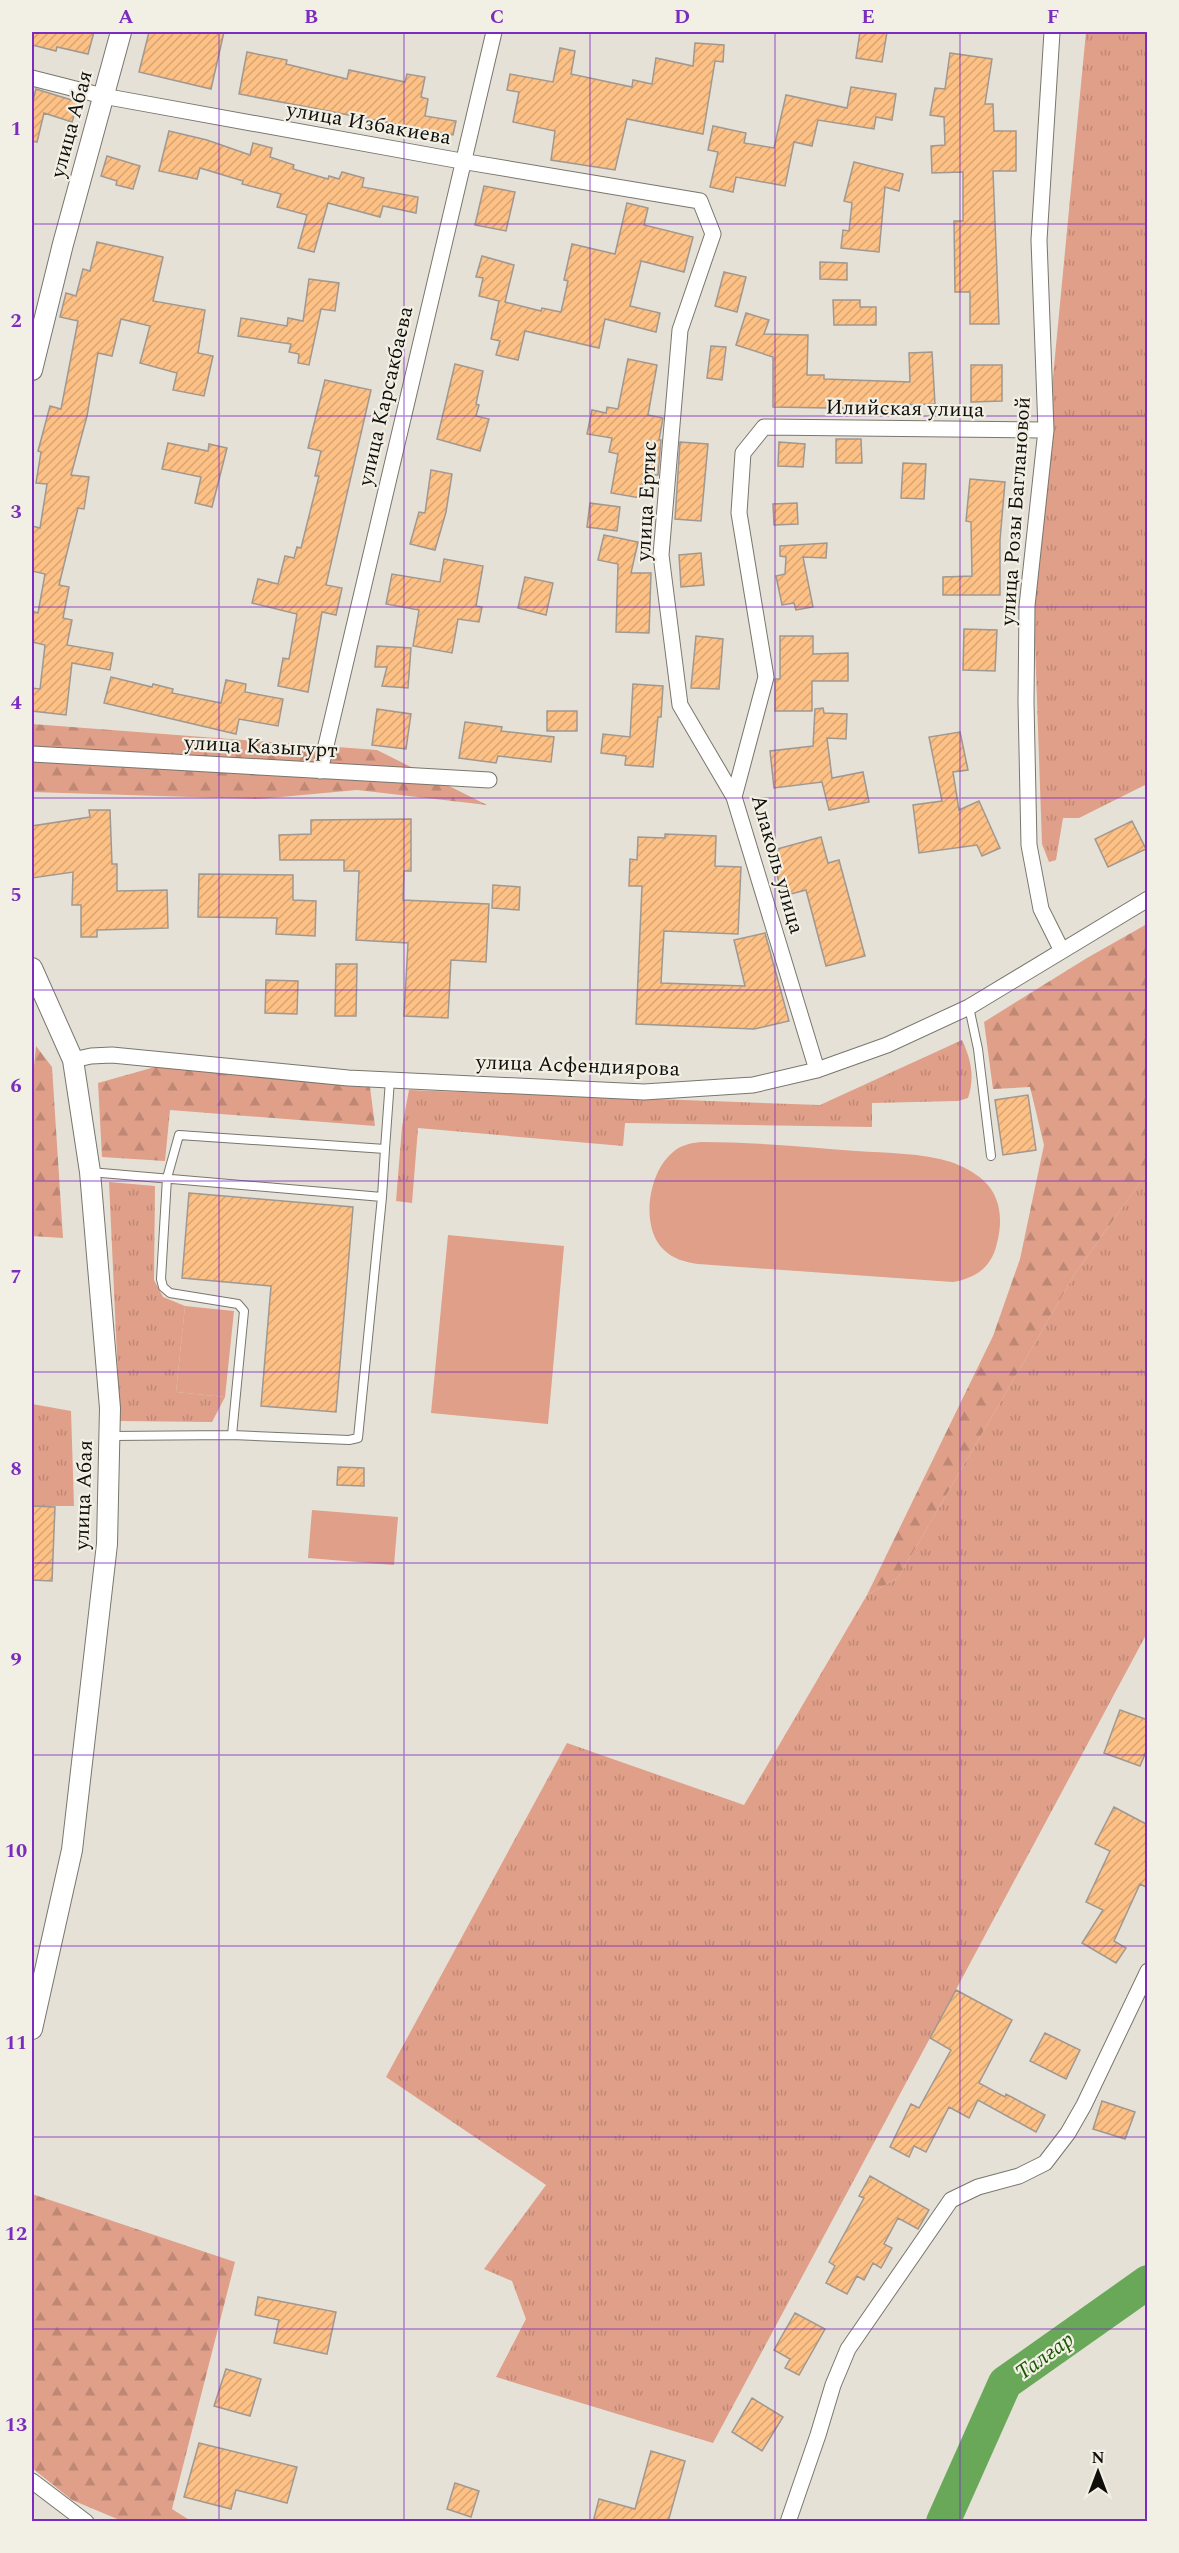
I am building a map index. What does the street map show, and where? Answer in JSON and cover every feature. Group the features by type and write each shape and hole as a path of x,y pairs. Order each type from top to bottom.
{"street":[{"name":"улица Абая","path":"32,370 34,347 121,32"},
{"name":"улица Карсакбаева","path":"320,771 461,161 494,32"},
{"name":"улица Розы Баглановой","path":"1052,32 1040,240 1046,430 1027,606 1029,845 1041,909 1062,951"},
{"name":"улица Избакиева","path":"32,78 103,96 461,161 700,201"},
{"name":"улица Ертис","path":"700,201 713,234 680,330 661,555 680,705 734,797"},
{"name":"Илийская улица","path":"764,427 1046,430"},
{"name":"Алаколь улица","path":"764,427 743,453 739,513 766,677 734,797 817,1070"},
{"name":"улица Казыгурт","path":"32,754 489,780"},
{"name":"улица Асфендиярова","path":"73,1060 112,1055 348,1078 644,1092 753,1084 817,1070 887,1045 969,1007 1148,899"},
{"name":"улица Абая","path":"32,968 73,1060 90,1172 110,1408 107,1544 72,1850 32,2029"},
{"path":"788,2522 833,2385 848,2349 951,2200 978,2187 1019,2176 1045,2163 1068,2133 1084,2105 1148,1971"},
{"path":"32,2481 86,2522"}],"lane":[{"path":"969,1007 978,1049 991,1156"},
{"path":"109,1436 232,1435 354,1440 360,1435 382,1197 390,1080"},
{"path":"232,1435 244,1311 238,1304 170,1293 164,1287 161,1279 167,1178 179,1135 385,1149"},
{"path":"90,1172 382,1197"}],"green space":[{"path":"1086,32 1147,32 1147,784 1079,818 1063,818 1056,860 1049,862 1042,844 1033,586"},
{"path":"32,724 377,750 487,805 357,790 259,799 32,792"},
{"path":"1147,924 1147,1173 1076,1272 898,1578 867,1595 993,1336 1020,1259 1044,1145 1030,1087 993,1089 984,1022"},
{"path":"962,1040 971,1068 968,1098 958,1101 872,1103 872,1127 625,1123 623,1146 418,1128 412,1203 396,1201 402,1127 409,1090 820,1105"},
{"path":"36,1046 52,1067 63,1238 32,1236 32,1087"},
{"path":"162,1065 370,1087 375,1126 170,1110 165,1161 102,1157 98,1083"},
{"path":"701,1142 904,1154 951,1162 979,1177 994,1193 1000,1217 995,1251 982,1270 969,1278 953,1282 698,1264 679,1260 664,1250 656,1240 650,1215 650,1201 657,1174 664,1162 678,1148"},
{"path":"1147,1173 1147,1633 713,2443 496,2377 526,2319 512,2281 484,2269 546,2185 386,2077 567,1743 744,1805 867,1595 898,1578 1076,1272"},
{"path":"109,1182 155,1186 154,1280 163,1297 185,1306 176,1392 225,1397 212,1422 120,1421"},
{"path":"448,1235 564,1246 548,1424 431,1413"},
{"path":"185,1306 234,1311 225,1397 176,1392"},
{"path":"32,1404 71,1411 74,1506 32,1506"},
{"path":"312,1510 398,1517 394,1565 308,1558"},
{"path":"32,2194 235,2262 172,2509 191,2521 122,2521 72,2500 32,2468"}],"building":[{"path":"32,32 94,32 88,54 57,47 56,51 32,45"},
{"path":"149,32 224,32 211,89 139,72"},
{"path":"860,32 887,32 882,62 856,58"},
{"path":"695,43 724,45 723,62 715,61 703,134 627,119 615,170 551,160 555,131 513,122 519,92 507,90 510,74 553,82 560,48 575,51 571,74 632,87 633,80 652,84 656,58 693,66"},
{"path":"247,52 287,60 286,64 347,79 349,70 405,82 407,74 425,77 421,97 428,99 425,116 456,121 453,135 239,94"},
{"path":"950,53 992,59 985,104 993,104 994,131 1016,131 1016,171 993,171 999,324 970,324 970,292 955,292 954,221 963,221 963,172 932,173 931,146 945,145 944,117 930,115 935,88 945,89"},
{"path":"851,87 896,94 892,120 876,117 874,129 818,120 812,146 794,142 785,186 736,177 733,192 710,187 718,152 708,150 713,126 746,133 744,143 774,148 786,95 847,108"},
{"path":"36,89 78,102 72,122 44,113 37,142 32,141 32,104"},
{"path":"169,131 207,140 250,155 253,143 272,148 270,157 294,165 293,169 328,179 329,176 339,179 342,172 364,178 362,187 418,197 416,213 383,206 380,217 328,203 314,252 298,248 307,215 277,207 281,194 242,184 243,181 200,168 197,179 159,171"},
{"path":"107,156 140,166 133,189 116,185 117,181 101,176"},
{"path":"854,162 903,174 899,191 885,187 879,252 841,248 843,230 849,231 852,203 844,201"},
{"path":"484,186 515,192 506,231 475,225"},
{"path":"627,203 648,208 644,225 693,237 684,272 641,261 630,306 660,313 656,332 605,319 599,348 525,331 518,360 496,355 500,341 491,339 499,301 479,296 483,278 476,277 482,256 514,265 505,302 541,311 542,308 561,312 568,281 564,280 572,244 615,254"},
{"path":"97,242 163,257 153,301 205,310 198,353 213,356 204,396 173,390 177,373 140,363 150,326 121,319 112,356 98,353 87,416 71,475 89,477 84,509 78,508 59,585 69,587 63,618 72,620 67,645 113,653 110,670 72,663 66,715 32,711 32,688 40,689 45,645 32,642 32,611 38,613 45,574 32,571 32,526 40,528 47,484 36,483 41,452 38,451 50,406 61,409 78,321 60,317 66,293 76,296 83,269 90,271"},
{"path":"820,262 847,263 847,280 820,279"},
{"path":"724,272 746,277 737,312 715,306"},
{"path":"309,279 339,283 335,311 321,309 309,365 298,363 299,354 289,352 291,344 238,336 241,318 287,326 288,318 303,321"},
{"path":"833,300 860,300 860,307 876,307 876,325 834,325"},
{"path":"746,313 769,320 764,334 808,335 807,375 824,375 824,379 910,382 909,353 932,352 935,404 898,405 898,412 883,412 883,409 773,407 773,357 736,345"},
{"path":"711,346 726,347 722,380 707,378"},
{"path":"628,359 657,365 648,415 663,418 659,440 661,440 658,475 645,475 640,498 611,493 618,454 609,452 612,438 587,434 592,410 606,413 607,407 618,409"},
{"path":"455,364 483,371 476,404 479,405 476,416 489,419 480,451 437,439"},
{"path":"971,365 1002,365 1002,401 971,402"},
{"path":"325,380 371,390 326,585 342,588 336,615 322,612 308,692 278,686 283,658 289,659 297,614 252,603 258,579 278,584 285,556 294,558 297,547 301,548 319,476 315,476 321,451 308,448"},
{"path":"836,439 861,439 862,463 836,463"},
{"path":"680,442 708,444 701,521 675,519"},
{"path":"779,442 805,444 803,467 778,466"},
{"path":"168,443 208,451 209,444 227,448 212,507 195,503 201,477 162,469"},
{"path":"903,463 926,464 924,499 901,498"},
{"path":"431,470 452,474 446,512 435,550 410,544 419,512 425,513"},
{"path":"970,479 1005,482 1000,540 1000,595 943,595 943,577 972,576 971,522 966,521"},
{"path":"590,503 620,507 617,531 587,527"},
{"path":"797,503 798,524 774,525 773,504"},
{"path":"604,535 638,542 631,573 651,573 649,633 616,632 618,564 598,560"},
{"path":"827,543 826,558 803,557 813,607 796,610 794,603 782,605 776,576 785,574 786,557 780,556 780,546"},
{"path":"701,553 704,585 681,587 679,555"},
{"path":"444,559 483,566 476,606 482,607 479,622 458,619 452,653 413,646 419,610 386,604 392,574 440,582"},
{"path":"525,577 553,583 546,615 518,608"},
{"path":"964,629 997,630 995,671 963,670"},
{"path":"696,636 723,639 719,689 691,688"},
{"path":"780,636 813,636 813,654 848,653 848,681 812,681 812,711 775,711 775,679 780,679"},
{"path":"377,646 411,648 408,688 382,686 387,667 375,667"},
{"path":"111,677 152,687 153,684 173,689 172,693 221,703 226,680 246,684 245,692 283,699 278,726 239,719 236,734 104,703"},
{"path":"633,684 663,686 661,717 658,717 653,767 625,765 626,756 601,753 603,734 630,737"},
{"path":"823,708 824,713 847,714 846,739 827,738 832,778 863,772 869,802 829,810 822,782 774,788 770,751 813,746 815,709"},
{"path":"377,709 411,714 406,749 372,745"},
{"path":"547,711 577,711 577,731 547,731"},
{"path":"465,722 502,727 501,731 554,737 551,762 498,756 496,763 459,758"},
{"path":"960,732 968,770 953,772 959,810 979,801 1000,848 982,856 977,845 919,853 913,805 942,801 929,737"},
{"path":"89,810 110,810 112,864 117,864 117,891 167,890 168,928 97,930 97,937 81,937 81,905 72,905 73,872 32,878 32,826 90,817"},
{"path":"411,819 411,871 404,871 403,900 489,904 486,962 451,960 448,1018 404,1016 408,943 356,940 359,871 344,871 344,860 280,860 279,835 311,834 311,820"},
{"path":"1132,821 1146,849 1108,867 1095,839"},
{"path":"665,834 716,836 715,866 741,867 738,934 664,931 661,983 745,986 734,940 765,933 789,1021 754,1029 636,1024 642,886 629,886 630,859 637,860 638,837 665,838"},
{"path":"821,837 828,863 839,860 865,956 826,966 806,890 783,896 770,851"},
{"path":"199,874 293,875 293,900 316,901 315,936 276,934 277,918 198,917"},
{"path":"493,885 520,887 519,910 492,908"},
{"path":"336,964 357,964 356,1016 335,1016"},
{"path":"266,980 298,981 297,1014 265,1013"},
{"path":"1028,1095 1036,1150 1003,1155 995,1100"},
{"path":"189,1193 353,1207 336,1412 261,1406 271,1286 182,1278"},
{"path":"338,1467 364,1468 364,1486 337,1485"},
{"path":"32,1506 55,1507 52,1581 32,1580"},
{"path":"1120,1710 1148,1720 1148,1747 1140,1766 1104,1753"},
{"path":"1114,1807 1148,1825 1148,1888 1140,1884 1114,1941 1126,1948 1116,1963 1082,1943 1103,1910 1086,1902 1110,1851 1095,1844"},
{"path":"956,1990 1012,2020 979,2083 1005,2097 1006,2094 1045,2115 1036,2132 978,2100 969,2118 949,2107 926,2152 914,2146 909,2157 890,2147 911,2104 919,2108 951,2050 930,2038"},
{"path":"1045,2033 1080,2050 1066,2079 1030,2061"},
{"path":"1102,2101 1135,2112 1125,2139 1093,2129"},
{"path":"870,2176 929,2210 918,2229 898,2218 884,2244 892,2248 881,2268 873,2263 864,2280 857,2276 847,2294 826,2283 835,2266 829,2262 864,2198 859,2196"},
{"path":"258,2297 336,2312 327,2354 274,2343 279,2320 255,2315"},
{"path":"795,2313 825,2329 799,2375 785,2368 790,2359 774,2350"},
{"path":"226,2369 261,2379 250,2416 214,2406"},
{"path":"752,2398 783,2417 762,2451 732,2432"},
{"path":"199,2443 297,2467 287,2503 236,2490 231,2509 184,2497"},
{"path":"651,2451 685,2461 668,2522 593,2522 599,2499 635,2509"},
{"path":"455,2483 479,2491 471,2517 447,2509"}],"waterway":[{"name":"Талғар","path":"943,2522 1005,2383 1148,2282"}]}
